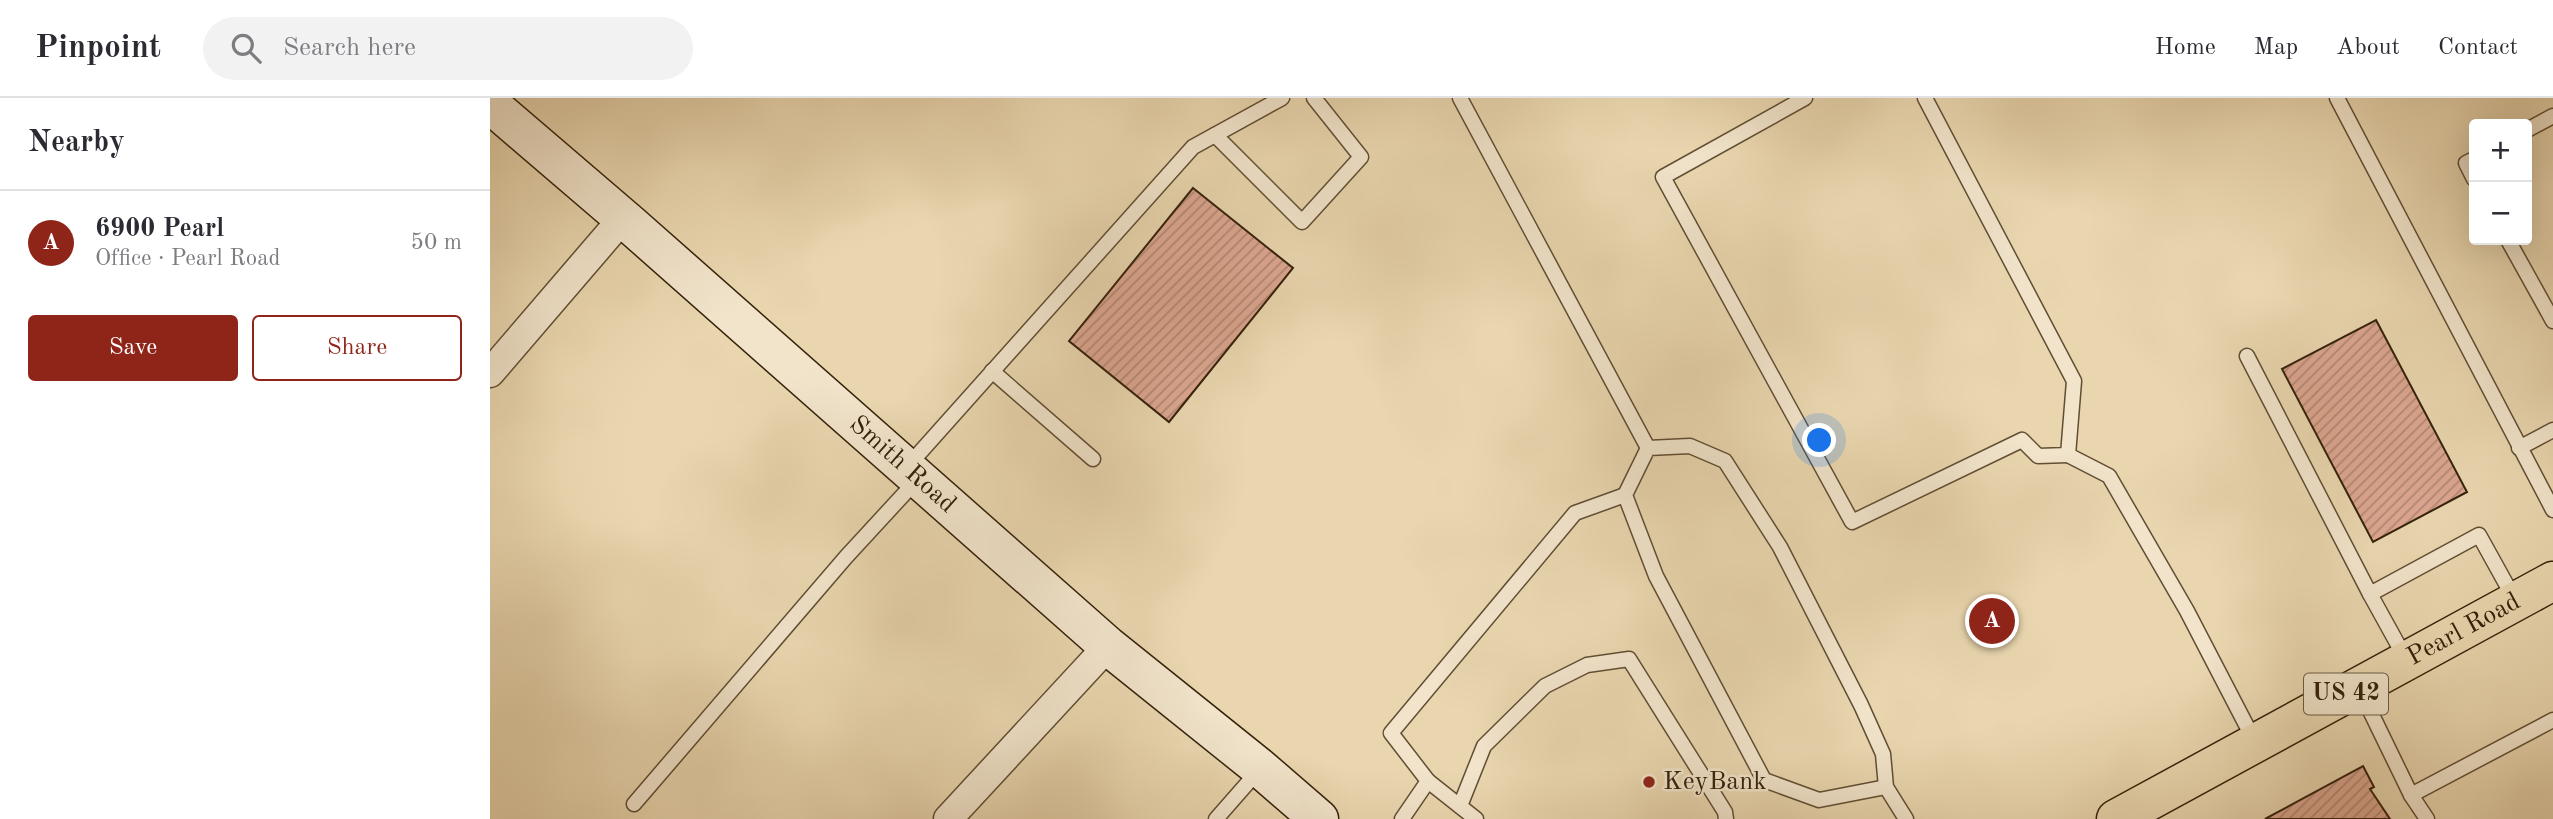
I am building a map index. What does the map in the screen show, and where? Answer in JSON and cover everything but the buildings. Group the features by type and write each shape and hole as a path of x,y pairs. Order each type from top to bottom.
{"main road":[{"name":"Smith Road","path":"490,104 1108,646 1319,819"},
{"name":"Pearl Road","path":"2116,819 2553,580"}],"street":[{"path":"490,373 623,218"},
{"path":"948,819 1108,646"}],"lane":[{"path":"634,804 846,557 992,371 1193,147 1282,98"},
{"path":"1214,135 1302,222 1361,157 1314,98"},
{"path":"1460,98 1648,448"},
{"path":"1805,98 1663,177 1852,522 2022,440 2038,456 2068,456 2109,476 2187,611 2256,743"},
{"path":"1925,98 2074,381 2068,456"},
{"path":"2337,98 2553,510"},
{"path":"2532,127 2553,116"},
{"path":"2511,245 2553,321"},
{"path":"2247,356 2407,661"},
{"path":"992,371 1094,459"},
{"path":"2519,448 2553,430"},
{"path":"1648,448 1690,446 1725,461 1780,547 1861,705 1883,754 1886,787 1906,819"},
{"path":"1476,819 1428,781 1391,733 1575,513 1625,495 1648,448"},
{"path":"1625,495 1656,576 1764,780 1819,800 1886,787"},
{"path":"2370,594 2479,535 2516,601"},
{"path":"1460,806 1485,746 1545,686 1587,666 1629,659 1725,812 1726,819"},
{"path":"2359,687 2411,794 2427,819"},
{"path":"2411,794 2553,720"},
{"path":"1216,819 1260,768"},
{"path":"1402,819 1428,781"}],"place":[{"name":"6900 Pearl","path":"1992,621"},
{"name":"KeyBank","path":"1649,782"}]}
